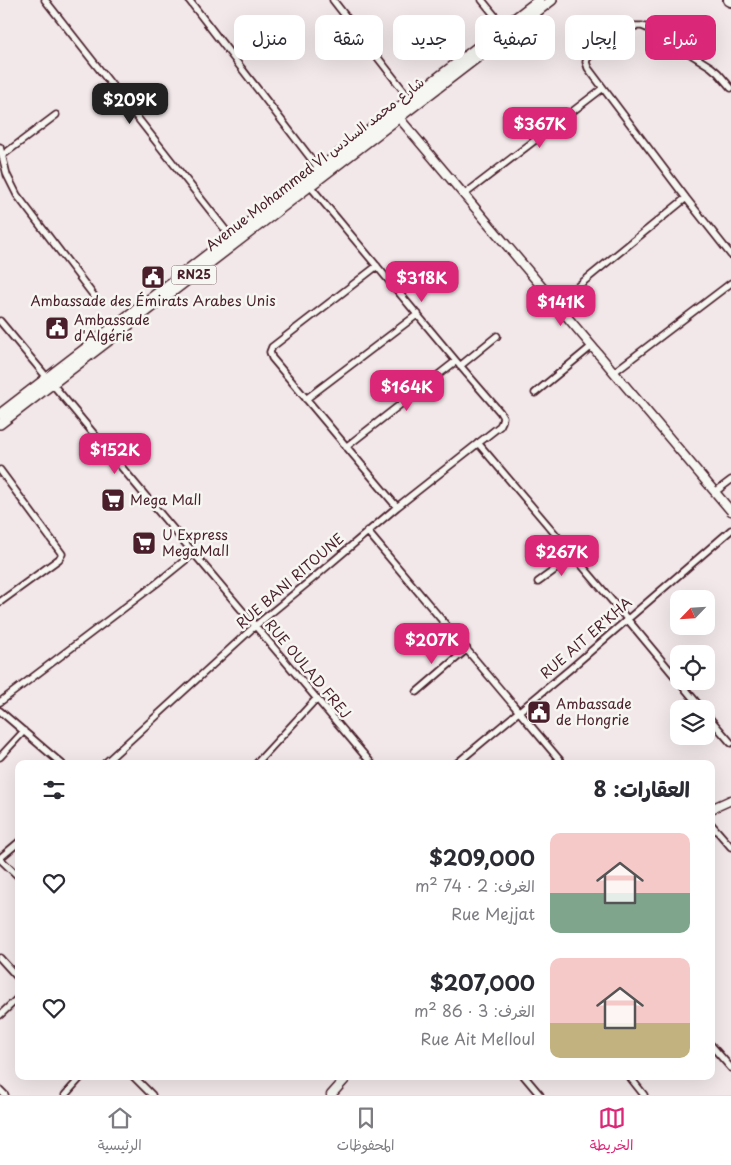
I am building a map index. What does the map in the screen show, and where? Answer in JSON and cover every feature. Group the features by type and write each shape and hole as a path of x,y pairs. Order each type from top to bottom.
{"main road":[{"name":"Avenue Mohammed VI شارع محمد السادس","path":"520,15 539,0"},
{"name":"Avenue Mohammed VI شارع محمد السادس","path":"0,424 50,381 230,237 319,169 552,0"},
{"name":"Avenue Mohammed VI شارع محمد السادس","path":"0,414 50,381 310,186 396,114 410,98 475,49"}],"street":[{"path":"45,0 230,237"},
{"path":"189,0 319,169"},
{"path":"333,0 410,98"},
{"path":"482,0 494,15"},
{"path":"731,88 718,72 711,67 642,26 623,30 592,53 586,62 588,68 603,88 731,255"},
{"path":"465,194 603,88"},
{"path":"396,114 731,511"},
{"path":"3,155 56,115"},
{"path":"0,147 7,175 17,195 94,296"},
{"path":"310,186 458,364"},
{"path":"556,304 686,198"},
{"path":"377,266 272,347 270,355 397,507"},
{"path":"614,372 731,283"},
{"path":"306,399 418,314"},
{"name":"RUE OULAD FREJ","path":"0,321 369,760"},
{"path":"346,447 497,336"},
{"path":"535,393 592,346"},
{"name":"RUE BANI RITOUNE","path":"108,760 255,626 367,531 500,426 503,417 500,412 458,364"},
{"path":"478,443 694,700"},
{"path":"0,470 62,554 59,559 0,602"},
{"path":"715,492 731,480"},
{"name":"RUE AIT ER'KHA","path":"461,760 731,530"},
{"path":"367,531 560,760"},
{"path":"0,702 194,553"},
{"path":"538,582 574,556"},
{"path":"417,692 467,649"},
{"path":"260,760 316,699"},
{"path":"0,711 57,760"},
{"path":"715,724 731,743"},
{"path":"0,758 24,732"},
{"path":"715,807 731,800"},
{"path":"715,829 731,847"},
{"path":"15,845 0,858 15,873"},
{"path":"1,960 15,975"},
{"path":"0,1015 15,1000"},
{"path":"715,1050 731,1068"},
{"path":"65,1095 78,1080"},
{"path":"137,1080 152,1095"},
{"path":"331,1095 344,1080"},
{"path":"527,1080 540,1095"},
{"path":"632,1080 644,1095"},
{"path":"0,1090 5,1095"}],"place":[{"name":"Ambassade des Émirats Arabes Unis","path":"153,277"},
{"name":"Ambassade d'Algérie","path":"57,328"},
{"name":"Mega Mall","path":"113,500"},
{"name":"U Express MegaMall","path":"144,543"},
{"name":"Ambassade de Hongrie","path":"539,712"}]}
